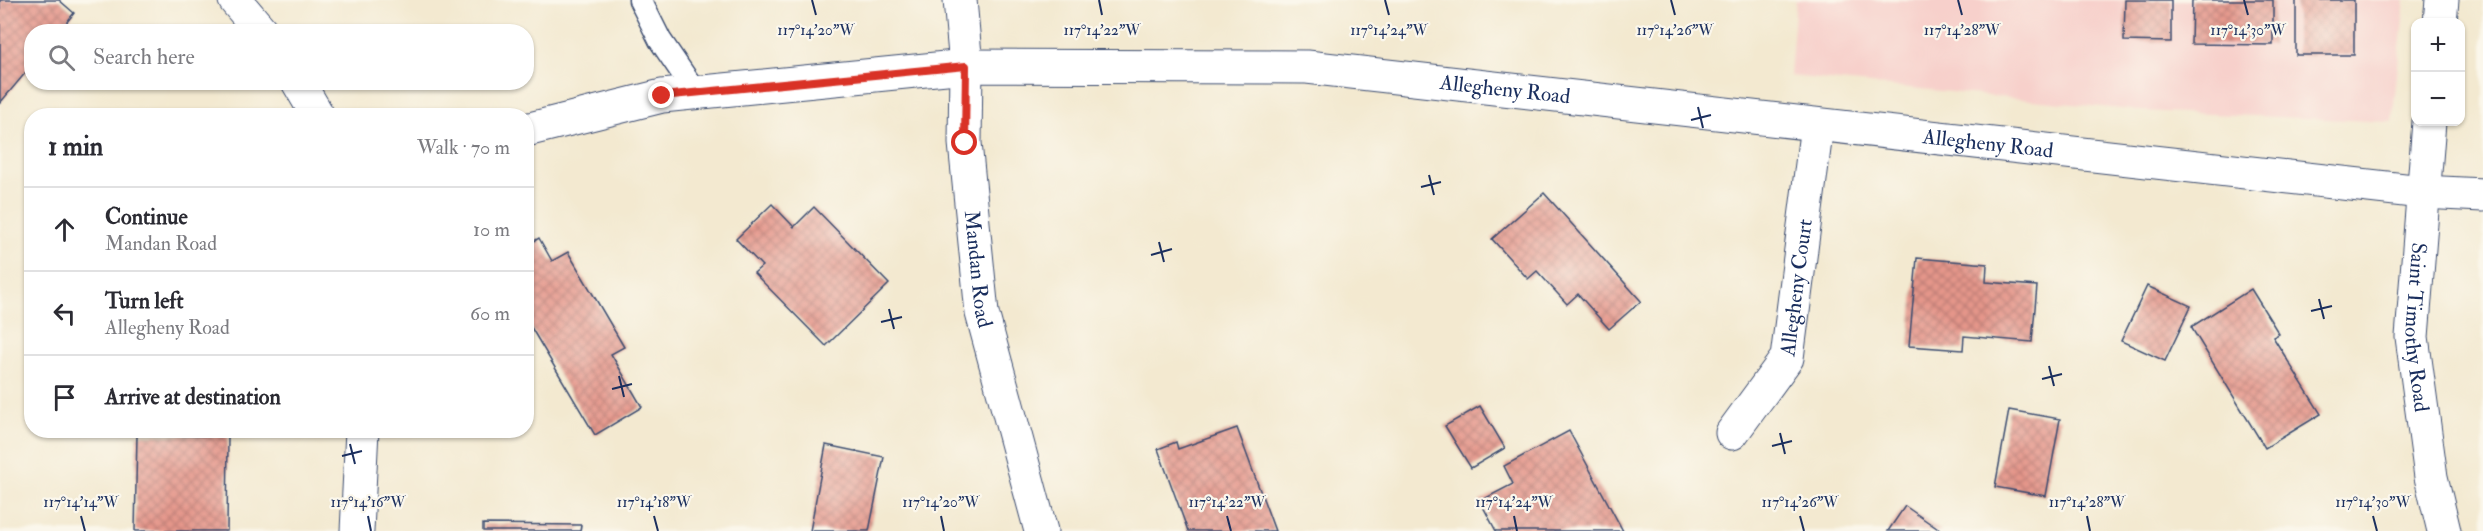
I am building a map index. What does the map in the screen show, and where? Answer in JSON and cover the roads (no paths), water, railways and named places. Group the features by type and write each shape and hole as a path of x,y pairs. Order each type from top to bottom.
{"street":[{"path":"236,0 255,24"},
{"name":"Mandan Road","path":"960,0 966,66 965,143 982,313 1041,531"},
{"path":"2440,18 2442,0"},
{"name":"Allegheny Road","path":"534,128 662,96 966,66 1307,67 2422,192 2483,195"},
{"path":"303,90 313,108"},
{"name":"Allegheny Court","path":"1732,433 1787,358 1817,125"},
{"name":"Saint Timothy Road","path":"2429,126 2412,337 2431,477 2444,531"},
{"path":"357,531 362,438"}],"lane":[{"path":"640,0 660,40 696,93"}]}
